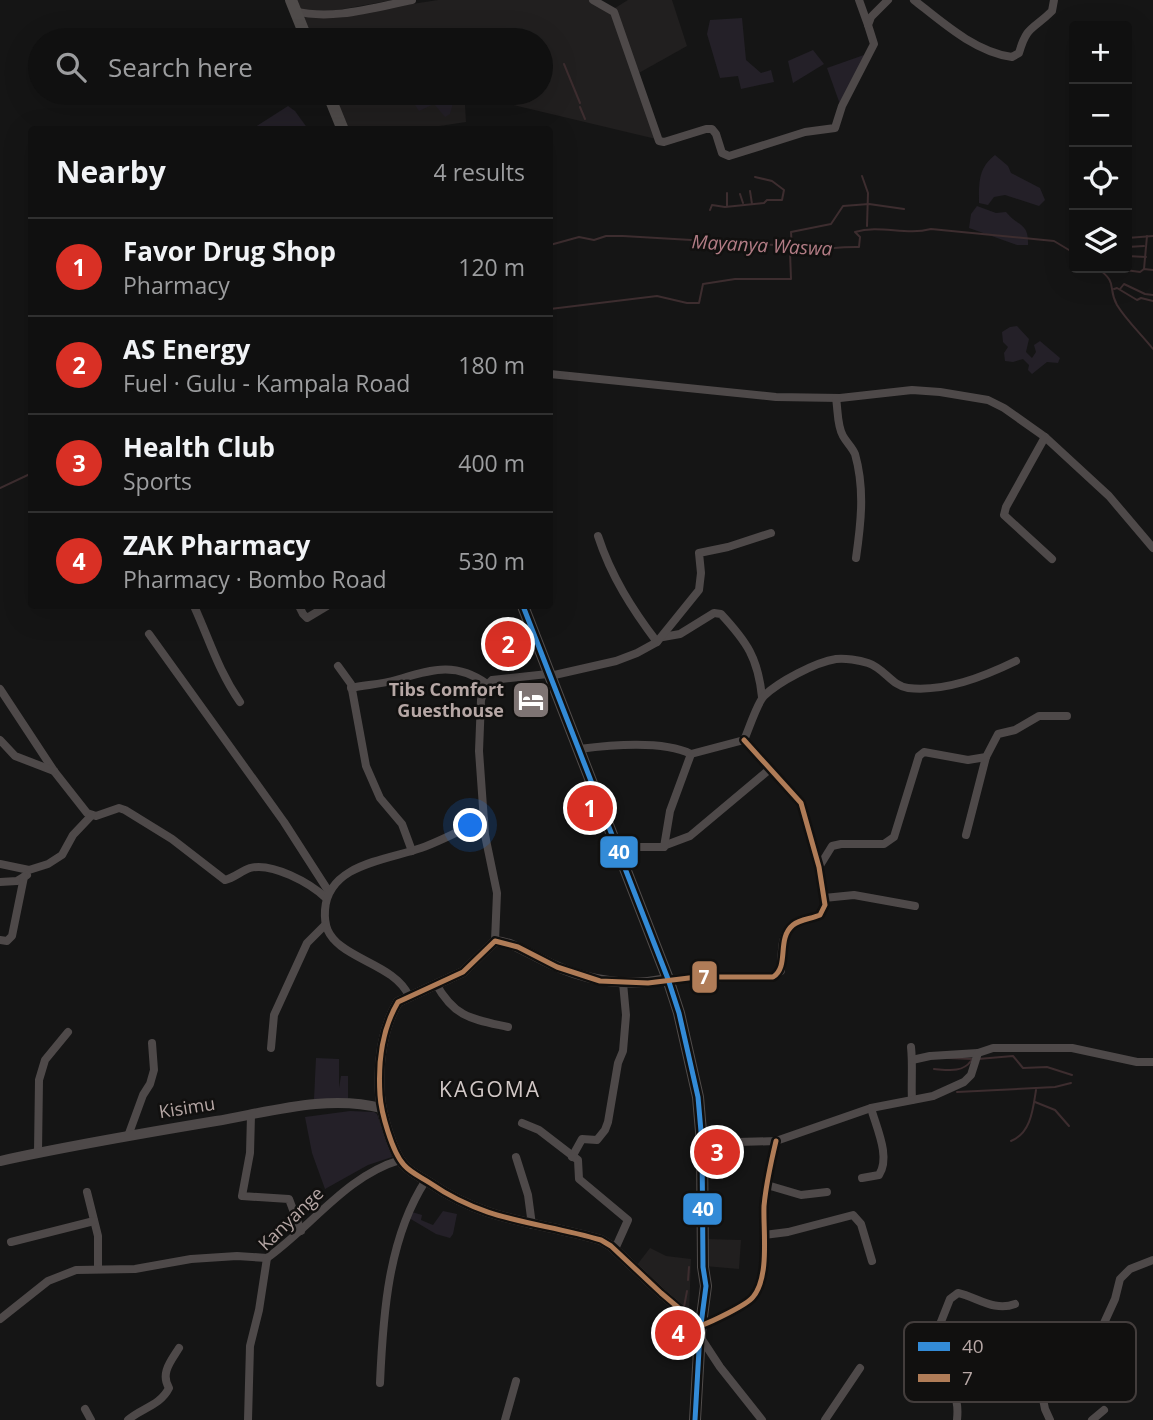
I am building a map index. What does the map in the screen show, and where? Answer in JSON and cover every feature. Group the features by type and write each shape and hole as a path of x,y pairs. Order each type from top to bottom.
{"main road":[{"path":"293,6 302,28"},
{"path":"333,105 341,126"},
{"path":"524,609 668,979 679,1013 695,1084 702,1143 706,1286 700,1329 695,1420"}],"street":[{"path":"293,6 306,14 343,13 412,0"},
{"path":"593,0 614,12 659,141 712,129 722,153 729,156 805,132 835,128 842,107 874,44 860,3"},
{"path":"868,25 876,10 888,0"},
{"path":"914,0 951,31 999,54 1012,57 1019,53 1023,38 1032,27 1052,12 1054,0"},
{"path":"860,3 876,10"},
{"path":"553,374 776,397 836,398 912,390 988,400 1045,436 1109,496 1153,548"},
{"path":"836,398 842,434 852,448 862,487 861,524 856,558"},
{"path":"1045,436 1006,506 1004,515 1052,559"},
{"path":"660,640 699,590 699,553 771,533"},
{"path":"598,536 614,578 639,618 660,640"},
{"path":"195,609 214,659 240,702"},
{"path":"300,609 310,618 323,609"},
{"path":"744,740 762,697 760,682 744,639 721,614 715,614 672,637 616,661 549,675 492,680 487,684 481,701 479,730 484,819 498,893 495,941 470,968 396,1004 384,1037 379,1071 381,1108 400,1160 409,1169 469,1207 601,1240 700,1329 702,1341 708,1350 762,1420"},
{"path":"149,634 284,822 328,895"},
{"path":"762,697 787,679 835,659 871,664 897,684 918,689 983,677 1016,661"},
{"path":"338,666 351,688 366,766 380,797 402,824 412,851"},
{"path":"351,688 416,673 442,670 465,670 487,684"},
{"path":"0,689 54,771 91,816"},
{"path":"966,835 986,757 998,734 1015,730 1039,716 1068,716"},
{"path":"0,740 15,756 54,771"},
{"path":"579,749 678,747 691,754 744,740"},
{"path":"495,941 518,947 582,976 623,983 649,983 668,979 773,977 781,971 786,933 799,921 820,915 825,905 824,898 819,867 801,803 744,740"},
{"path":"819,867 832,846 890,842 894,837 919,756 924,752 968,760 986,757"},
{"path":"666,845 670,811 691,754"},
{"path":"616,847 662,848 690,836 770,769"},
{"path":"0,882 9,883 24,877 62,855 73,835 91,816 119,808 172,839 225,880 258,866 275,870 328,895"},
{"path":"409,996 406,988 396,979 342,947 328,934 325,925 328,895 346,875 359,867 449,837 484,819"},
{"path":"0,864 23,870 35,869"},
{"path":"0,940 7,941 12,936 24,877"},
{"path":"824,898 854,895 915,906"},
{"path":"271,1048 274,1015 307,943 325,925"},
{"path":"572,1157 582,1139 597,1140 608,1122 618,1063 623,1052 626,1014 623,983"},
{"path":"436,984 451,1007 461,1014 508,1027"},
{"path":"38,1153 39,1080 45,1060 68,1032"},
{"path":"128,1136 154,1070 152,1043"},
{"path":"911,1047 912,1100"},
{"path":"912,1060 930,1056 969,1055 993,1048 1072,1048 1137,1062 1153,1062"},
{"path":"702,1143 776,1141 871,1108 933,1097 964,1082 971,1075 978,1053"},
{"name":"Kisimu","path":"0,1159 329,1104 381,1108"},
{"path":"862,1178 879,1175 884,1166 871,1108"},
{"path":"251,1115 250,1153 242,1196 289,1199 301,1231"},
{"path":"522,1123 539,1130 579,1163 579,1179 628,1220 615,1250"},
{"path":"700,1329 755,1296 765,1251 767,1185 776,1141"},
{"path":"516,1157 528,1195 533,1225"},
{"name":"Kanyange","path":"248,1420 250,1346 267,1258 373,1169 400,1160"},
{"path":"380,1383 383,1314 396,1253 408,1216 426,1180"},
{"path":"767,1185 802,1195 827,1192"},
{"path":"87,1192 98,1237 98,1269"},
{"path":"764,1235 797,1230 853,1215 861,1224 872,1261"},
{"path":"11,1242 94,1221"},
{"path":"0,1319 48,1281 76,1270 135,1269 191,1259 237,1256 267,1258"},
{"path":"1106,1322 1120,1279 1130,1269 1153,1260"},
{"path":"941,1322 950,1299 958,1293 997,1306 1015,1304"},
{"path":"128,1420 161,1400 168,1392 169,1388 164,1379 166,1370 179,1348"},
{"path":"825,1420 860,1368"},
{"path":"505,1420 516,1381"},
{"path":"957,1402 957,1420"},
{"path":"1044,1402 1050,1420"},
{"path":"85,1409 91,1420"},
{"path":"1092,1420 1104,1410"}],"shaded area":[{"path":"291,0 393,0 332,11 298,11"},
{"path":"438,0 591,0 611,11 656,139 513,105 553,105 553,28 305,28 303,16 373,10"},
{"path":"628,0 672,0 687,46 637,74 615,8"},
{"path":"742,18 746,60 761,73 771,70 774,82 741,89 738,76 720,78 707,34 710,20"},
{"path":"813,50 824,64 793,83 788,61"},
{"path":"864,55 841,107 827,68"},
{"path":"333,105 465,105 466,122 440,126 343,126"},
{"path":"415,105 432,105 419,111"},
{"path":"435,105 453,105 450,114 445,117"},
{"path":"288,106 306,126 257,126"},
{"path":"995,155 1008,166 1011,173 1040,188 1045,200 1039,206 1005,195 994,197 988,205 979,203 982,171"},
{"path":"977,206 996,213 1006,212 1025,228 1028,245 1017,245 969,228 971,214"},
{"path":"1017,326 1029,339 1026,352 1032,358 1036,352 1034,345 1040,341 1060,358 1058,363 1047,362 1032,374 1023,359 1005,361 1004,353 1008,347 1003,342 1002,332"},
{"path":"316,1058 339,1059 339,1088 341,1076 348,1076 348,1099 314,1099"},
{"path":"350,1111 377,1114 392,1157 368,1165 325,1189 312,1153 305,1117"},
{"path":"443,1211 457,1214 450,1238 436,1234 409,1218 412,1212 422,1215 421,1220 433,1225"},
{"path":"706,1239 741,1240 739,1269 704,1266"},
{"path":"650,1248 666,1256 691,1259 689,1315 637,1265"}],"waterway":[{"path":"564,64 580,103"},
{"path":"580,107 585,119"},
{"path":"862,176 868,193 867,226"},
{"path":"710,210 712,205 725,207 782,200 784,190 772,181 755,177"},
{"path":"750,191 752,204"},
{"path":"727,193 727,206"},
{"path":"740,194 743,203"},
{"path":"792,250 791,232 831,224 843,206 869,204 904,209"},
{"name":"Mayanya Waswa","path":"553,244 579,237 594,240 606,236 623,236 817,249 859,247 860,237 855,232 864,230 931,229 1054,241 1069,250"},
{"path":"1144,269 1147,236"},
{"path":"1132,238 1153,236"},
{"path":"1132,247 1144,246"},
{"path":"553,309 657,296 699,303 703,284 735,279 791,279 790,252"},
{"path":"1132,256 1146,257"},
{"path":"1132,271 1153,270"},
{"name":"Mayanya Waswa","path":"1104,273 1121,311 1153,349"},
{"path":"1120,289 1124,284 1153,295"},
{"path":"1114,289 1117,288 1137,300 1141,298 1153,301"},
{"name":"Mayanya Waswa","path":"0,488 28,475"},
{"path":"978,1059 1013,1056 1023,1068 1047,1067 1072,1075"},
{"path":"948,1058 973,1059"},
{"path":"934,1069 959,1069 971,1061"},
{"path":"957,1092 1055,1087 1071,1083"},
{"path":"1011,1141 1027,1126 1036,1090"},
{"path":"1035,1102 1055,1110 1069,1126"},
{"path":"688,1280 689,1267"},
{"path":"684,1307 687,1291"}],"transit line":[{"name":"40","path":"524,609 668,979 679,1013 698,1097 702,1143 703,1267 706,1286 700,1332 695,1420"},
{"name":"7","path":"744,740 801,803 819,867 825,905 820,915 799,921 788,931 781,966 773,977 697,977 648,983 600,981 557,967 518,947 495,941 463,972 398,1002 382,1047 380,1095 391,1142 404,1165 410,1170 451,1196 493,1214 601,1240 700,1326 744,1304 753,1297 758,1288 764,1266 764,1206 776,1141"}],"place":[{"name":"AS Energy","path":"508,644"},
{"name":"Tibs Comfort Guesthouse","path":"531,700"},
{"name":"Favor Drug Shop","path":"590,808"},
{"name":"Health Club","path":"717,1152"},
{"name":"ZAK Pharmacy","path":"678,1333"}],"district":[{"name":"KAGOMA","path":"490,1090"}]}
